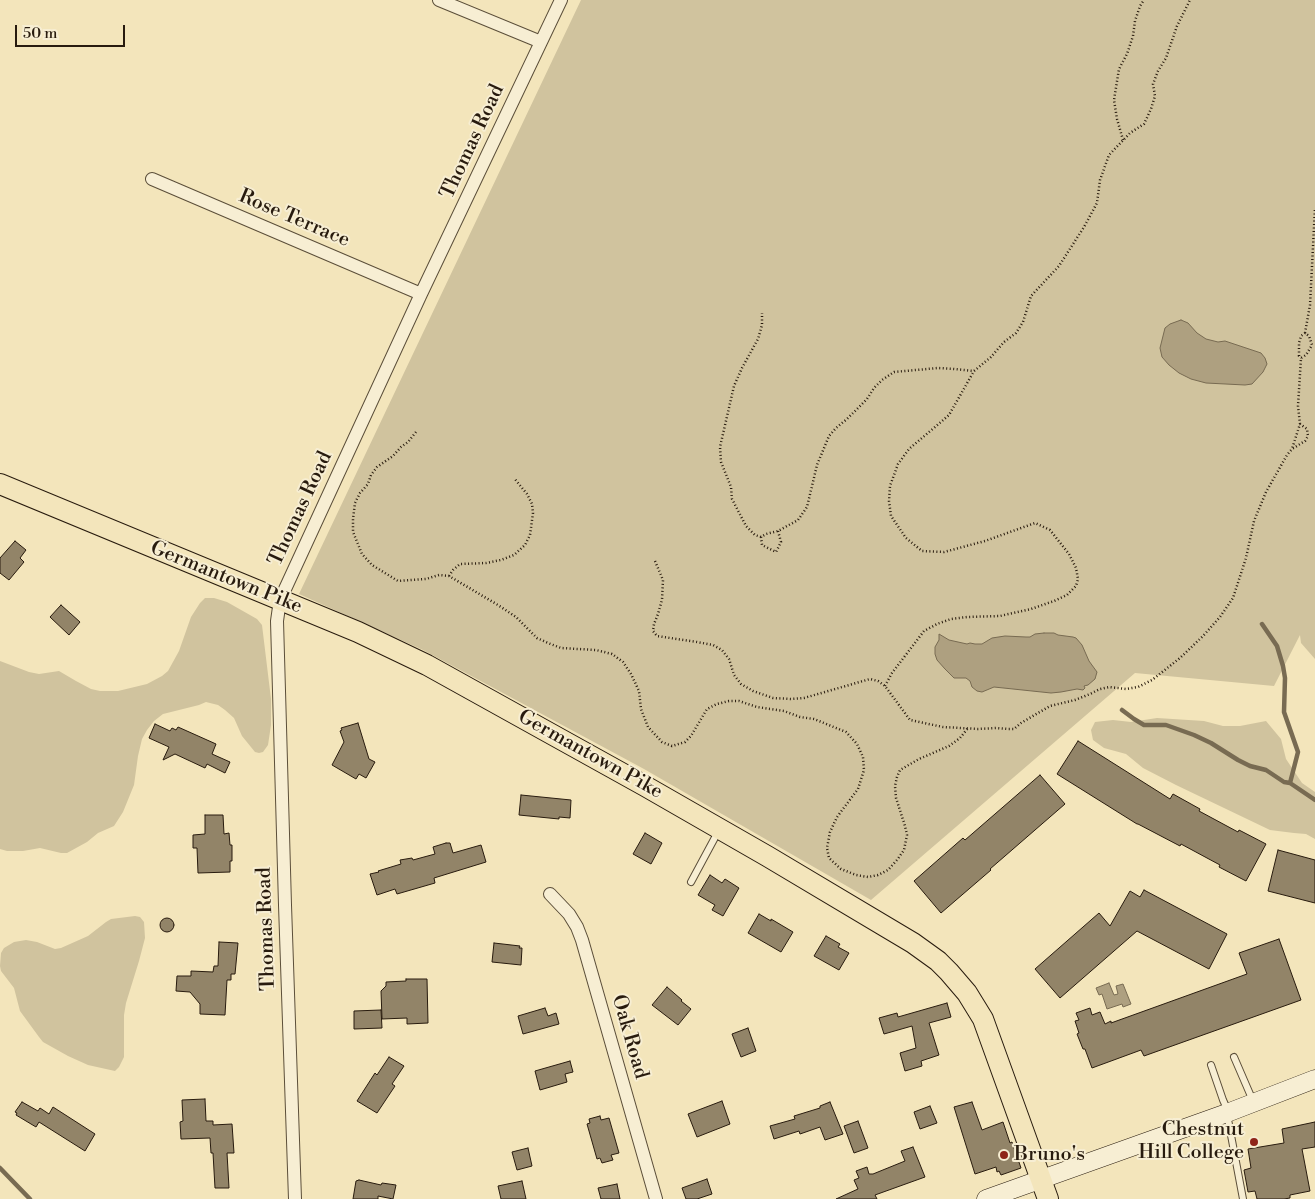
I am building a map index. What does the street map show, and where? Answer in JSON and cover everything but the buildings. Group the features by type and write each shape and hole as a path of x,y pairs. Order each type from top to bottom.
{"main road":[{"name":"Germantown Pike","path":"0,484 358,632 427,665 720,829 913,943 938,961 949,972 967,993 983,1019 1048,1199"}],"street":[{"path":"439,0 541,42"},
{"name":"Thomas Road","path":"296,1199 279,692 278,621 280,600 421,294 561,0"},
{"name":"Rose Terrace","path":"152,179 421,294"},
{"name":"Oak Road","path":"550,894 569,914 582,940 656,1199"},
{"path":"986,1199 1315,1079"}],"lane":[{"path":"691,882 720,829"},
{"path":"1234,1058 1254,1102"},
{"path":"1212,1065 1228,1112 1243,1199"}],"path":[{"path":"1123,140 1114,100 1118,69 1127,54 1133,36 1135,21 1144,0"},
{"path":"885,686 892,673 924,631 937,624 951,619 1000,616 1030,609 1067,595 1076,586 1078,578 1076,568 1069,554 1050,530 1035,523 985,541 944,552 922,551 906,538 891,516 890,486 898,464 909,448 949,415 974,371 1016,333 1023,322 1031,296 1058,266 1084,228 1097,203 1100,180 1109,155 1130,132 1144,124 1151,109 1155,96 1153,84 1190,0"},
{"path":"1292,449 1300,424 1298,406 1301,358 1299,343 1301,336 1305,333 1310,305 1315,208"},
{"path":"761,537 746,526 735,506 731,488 721,462 720,447 734,386 758,339 762,325 762,313"},
{"path":"1301,358 1306,355 1312,345 1309,336 1305,333"},
{"path":"761,537 778,531 798,520 807,508 818,465 829,436 867,400 874,388 882,380 894,372 938,368 974,371"},
{"path":"654,561 663,580 664,590 653,631 657,636 713,645 722,650 734,676 741,684 753,691 774,698 804,698 870,679 878,681 885,686 910,720 943,727 1014,729 1050,706 1075,700 1100,689 1109,687 1126,689 1138,687 1152,680 1180,658 1203,636 1220,617 1233,598 1246,558 1254,521 1266,492 1286,455 1305,441 1308,436 1307,429 1300,424"},
{"path":"416,432 393,456 377,467 355,503 353,532 362,554 372,565 398,582 449,576 498,604 516,617 538,638 548,643 561,648 596,650 612,654 623,662 631,674 639,691 641,708 648,727 662,742 672,746 685,742 691,736 708,709 729,701 739,701 757,707 784,711 800,717 814,719 846,732 860,750 863,757 864,770 858,788 837,817 830,832 827,848 829,858 841,869 868,877 888,870 904,850 907,835 896,798 895,786 900,770 949,746 960,738 968,728"},
{"path":"449,576 460,564 486,563 501,560 514,555 525,545 530,535 534,513 527,494 514,478"},
{"path":"761,537 762,545 776,552 781,542 778,531"}],"shaded area":[{"path":"581,0 1315,0 1315,659 1301,643 1300,635 1274,686 1135,673 871,900 644,769 423,650 299,594"},
{"path":"1181,320 1188,323 1206,339 1218,342 1225,341 1261,353 1267,364 1263,372 1252,384 1245,385 1206,383 1179,373 1162,357 1160,348 1165,328"},
{"path":"205,598 214,598 227,602 257,619 262,625 271,699 271,725 268,745 263,752 255,752 242,736 234,718 218,705 206,702 163,714 154,721 142,739 134,785 123,812 114,826 98,833 87,842 67,853 40,848 23,851 0,849 0,661 39,674 59,671 91,689 100,691 118,691 147,684 168,671 179,651 191,617"},
{"path":"1044,633 1073,637 1082,645 1089,661 1097,672 1095,679 1084,686 1083,690 1077,689 1051,693 994,687 982,692 977,691 966,678 954,678 937,660 935,654 939,634 949,640 967,644 982,644 992,638 1005,636 1030,637 1035,634"},
{"path":"1157,718 1204,721 1223,726 1240,726 1266,721 1281,739 1286,759 1302,783 1315,792 1315,839 1306,834 1270,830 1176,785 1143,768 1126,754 1104,748 1093,740 1091,730 1095,722 1113,720 1131,722"},
{"path":"140,917 144,922 145,938 126,1003 124,1015 124,1057 115,1071 88,1065 43,1042 20,1011 14,988 1,971 1,953 4,948 14,942 26,940 55,949 61,948 88,936 111,919"},
{"path":"1109,983 1114,995 1118,994 1116,986 1123,984 1131,1004 1123,1007 1122,1004 1107,1009 1102,994 1099,995 1096,988"}],"waterway":[{"path":"1262,624 1277,646 1283,666 1285,678 1284,712 1298,752 1290,783"},
{"path":"1122,710 1144,725 1166,725 1194,735 1250,766 1266,770 1315,800"},
{"path":"0,1168 30,1199"}],"place":[{"name":"Chestnut Hill College","path":"1254,1142"},
{"name":"Bruno's","path":"1004,1155"}]}
